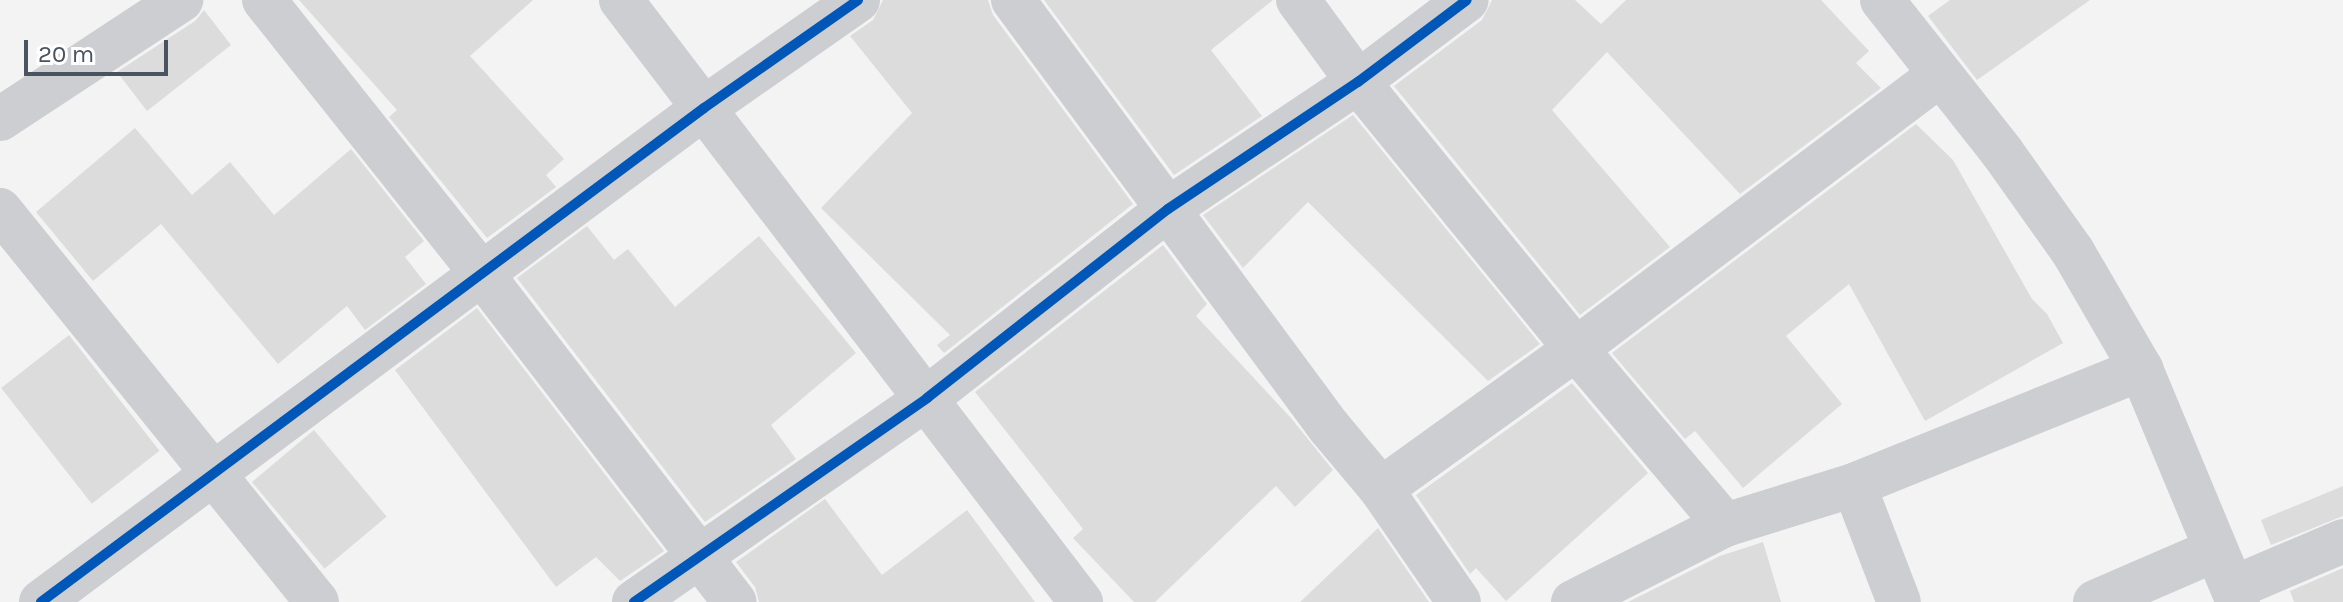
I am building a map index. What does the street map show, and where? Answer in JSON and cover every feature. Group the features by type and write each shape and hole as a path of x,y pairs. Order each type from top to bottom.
{"street":[{"path":"0,119 181,0"},
{"path":"264,0 482,274 735,602"},
{"path":"621,0 1081,602"},
{"path":"41,602 704,108 858,0"},
{"path":"1013,0 1329,427 1381,489 1459,602"},
{"path":"1298,0 1358,82 1576,349 1725,525"},
{"path":"634,602 699,553 927,398 1168,209 1358,82 1467,0"},
{"path":"1882,0 1938,76 2002,152 2073,252 2141,369 2229,580"},
{"path":"1381,489 1576,349 1938,76"},
{"path":"0,210 317,602"},
{"path":"1598,596 1725,525 1854,485 2141,369"},
{"path":"1854,485 1899,602"},
{"path":"2095,602 2229,580 2343,541"}],"building":[{"path":"299,0 533,0 470,56 564,159 546,175 556,187 487,238 389,117 397,110"},
{"path":"883,0 988,0 993,15 1133,204 944,353 937,345 950,335 821,208 912,113 850,36 873,20"},
{"path":"1044,0 1273,0 1211,50 1262,116 1174,175"},
{"path":"1492,0 1575,0 1601,24 1626,0 1821,0 1869,51 1856,63 1881,88 1740,194 1607,52 1552,110 1670,247 1580,315 1394,86 1482,20"},
{"path":"1950,0 2090,0 1977,80 1928,16"},
{"path":"204,10 231,45 147,111 117,72 195,21"},
{"path":"1353,115 1540,344 1488,381 1308,202 1243,268 1203,215"},
{"path":"1916,124 1953,160 2032,299 2047,314 2063,343 1925,421 1849,284 1786,336 1842,404 1743,488 1695,431 1685,439 1612,353"},
{"path":"135,128 192,195 230,162 274,215 351,149 424,241 405,257 426,284 365,330 347,306 278,364 161,224 93,281 36,212"},
{"path":"587,226 614,260 628,249 675,307 759,236 856,353 771,425 796,459 705,522 517,278"},
{"path":"1163,245 1207,304 1196,316 1291,418 1333,470 1295,507 1276,486 1155,602 1134,602 1073,538 1083,529 975,392"},
{"path":"477,308 664,551 620,581 596,557 556,587 395,370"},
{"path":"69,335 160,451 92,504 1,388"},
{"path":"1572,383 1648,473 1506,601 1476,568 1470,574 1416,495"},
{"path":"314,430 387,517 325,569 252,482"},
{"path":"2343,486 2343,516 2271,545 2261,520"},
{"path":"825,499 882,575 967,510 1035,602 759,602 755,587 736,562"},
{"path":"1378,528 1429,602 1300,602 1357,548"},
{"path":"1763,542 1781,602 1628,602 1720,556"},
{"path":"2343,568 2343,602 2294,602 2290,591"}],"cycle path":[{"path":"41,602 704,108 858,0"},
{"path":"634,602 927,398 1168,209 1358,82 1467,0"}]}
